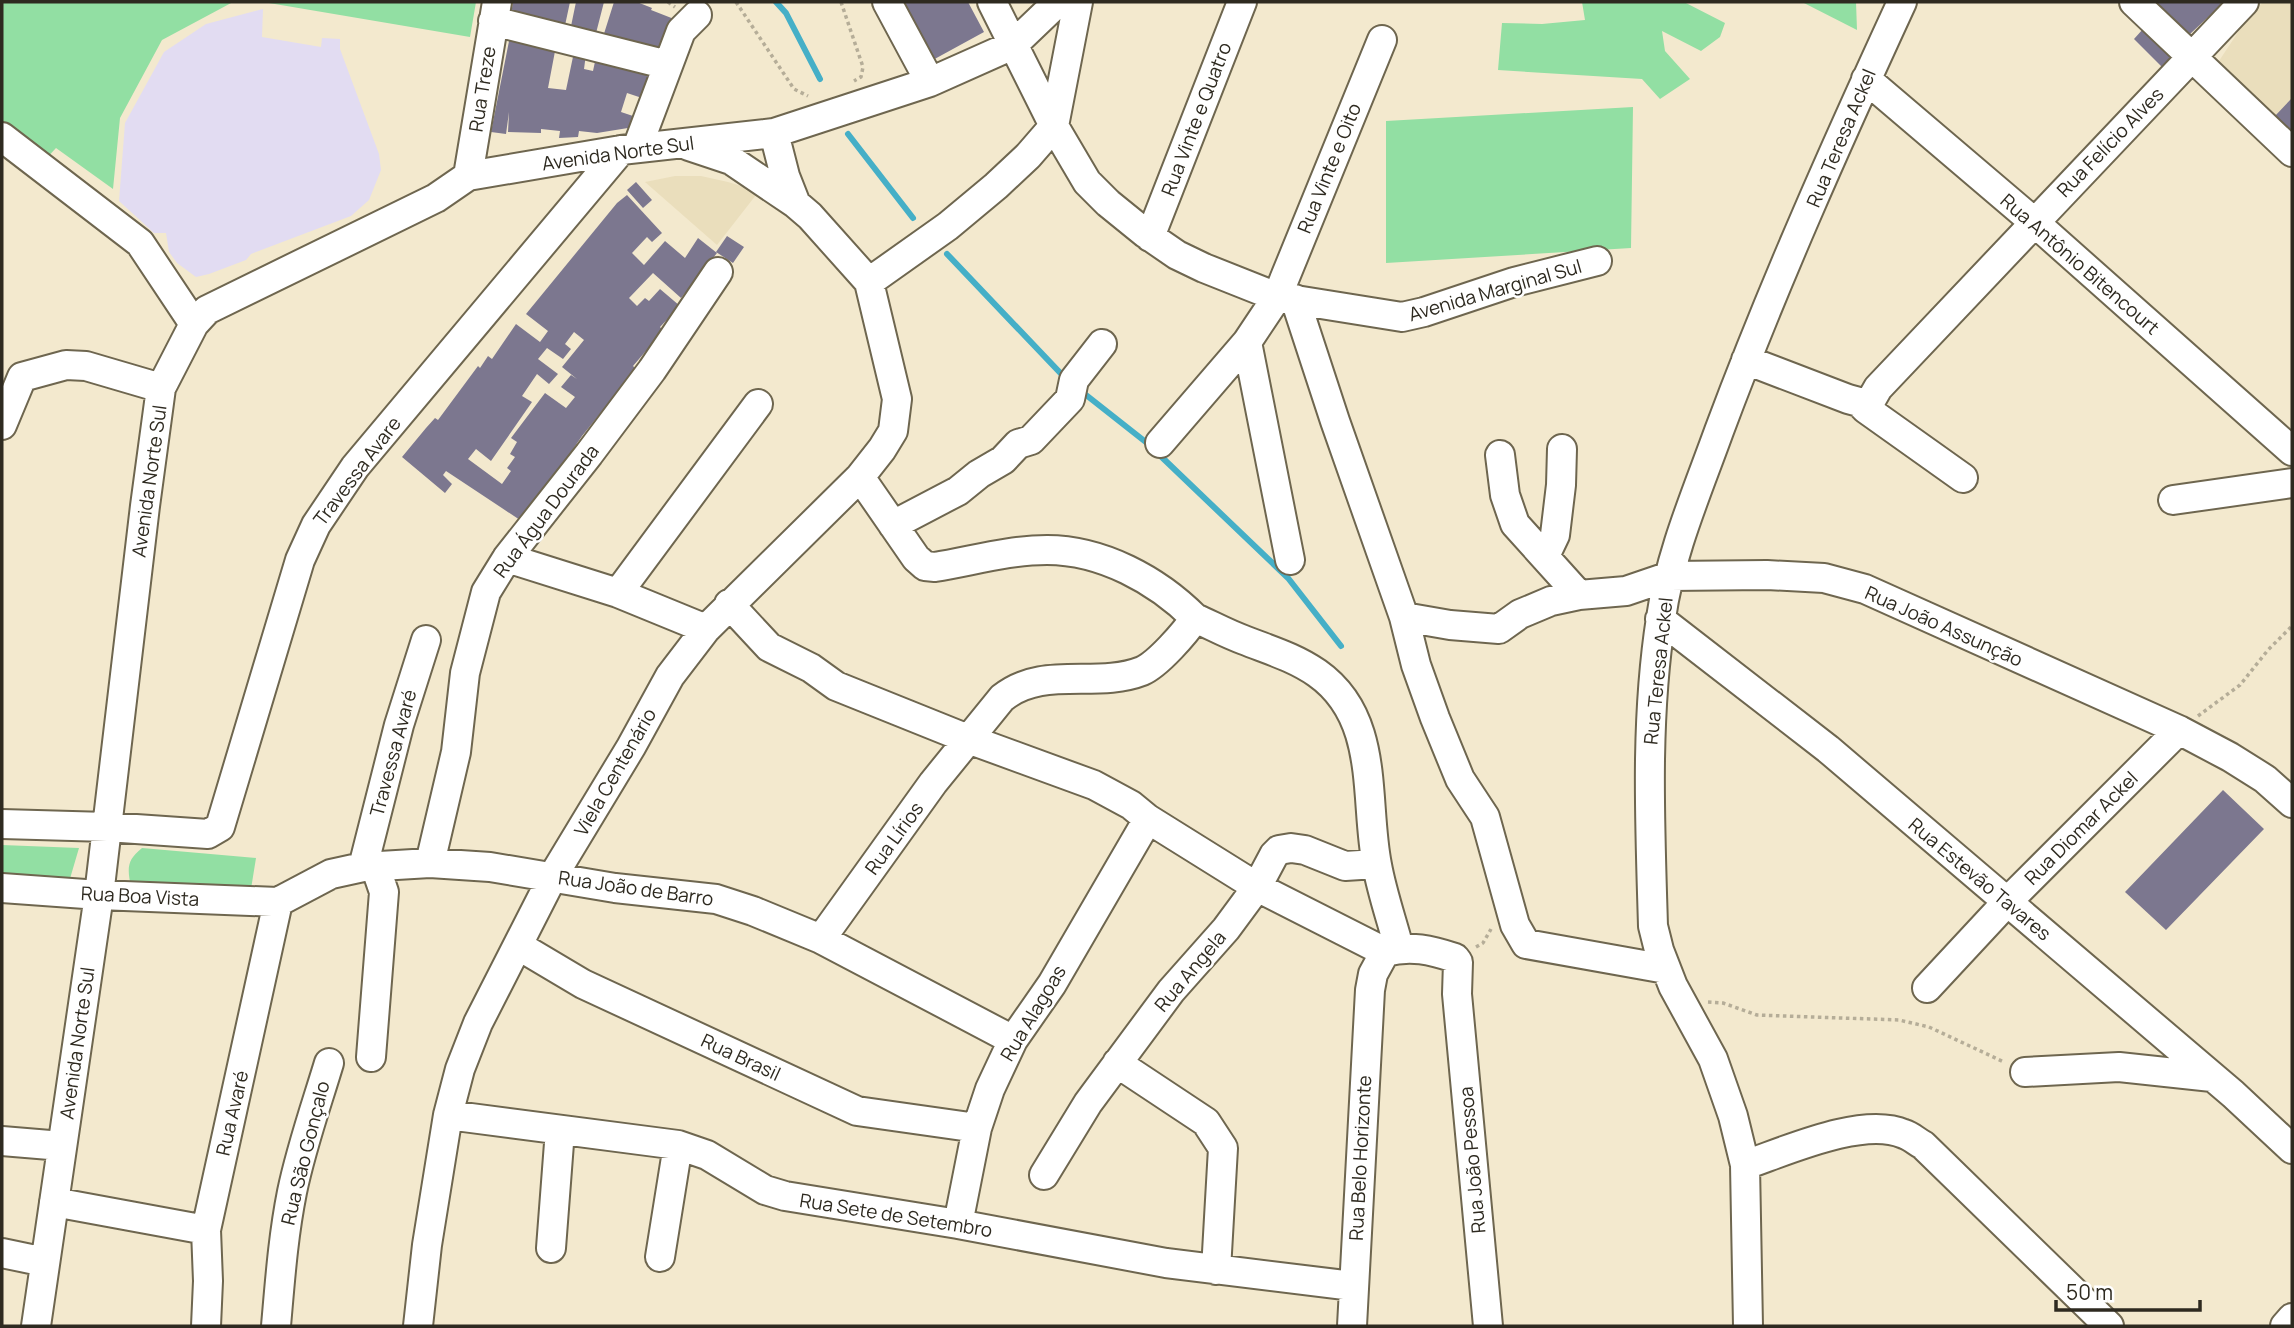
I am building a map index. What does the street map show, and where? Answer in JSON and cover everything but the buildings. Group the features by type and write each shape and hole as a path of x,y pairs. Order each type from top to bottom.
{"street":[{"path":"887,2 930,82"},
{"name":"Avenida Marginal Sul","path":"992,2 1054,126 1087,182 1150,237 1177,255 1204,268 1286,298 1402,317 1514,282 1597,261"},
{"name":"Avenida Norte Sul","path":"36,1326 99,895 161,388 194,324 207,310 436,198 468,176 629,149 774,133 930,82 1013,45 1058,2"},
{"path":"680,143 731,160 796,204 869,282 947,226 996,186 1028,156 1054,126 1078,2"},
{"name":"Rua Vinte e Quatro","path":"1150,237 1242,2"},
{"name":"Rua Teresa Ackel","path":"1752,1322 1745,1165 1713,1059 1665,968 1653,926 1648,752 1661,618 1685,523 1746,360 1866,79 1902,2"},
{"path":"2134,2 2292,152"},
{"name":"Rua Felício Alves","path":"1866,410 1878,388 2244,2"},
{"path":"495,12 668,65"},
{"name":"Rua Treze","path":"468,176 495,12"},
{"name":"Travessa Avare","path":"107,827 208,834 220,827 300,560 316,525 355,467 629,149 681,31 697,15"},
{"name":"Rua Vinte e Oito","path":"1160,443 1286,298 1382,40"},
{"name":"Rua Antônio Bitencourt","path":"1866,79 2034,222 2292,451"},
{"path":"774,133 785,176 796,204"},
{"path":"2,137 140,243 194,324"},
{"name":"Rua Água Dourada","path":"430,863 456,752 465,673 485,592 507,558 644,380 718,272"},
{"name":"Viela Centenário","path":"418,1326 427,1245 448,1115 460,1069 478,1023 553,876 631,747 670,676 729,604 860,477 893,431 897,399 869,282"},
{"path":"1286,298 1335,421 1404,617 1416,665 1435,718 1460,779 1485,817 1515,925 1527,944 1665,968"},
{"path":"1247,342 1290,560"},
{"path":"893,525 958,491 1003,460 1018,444 1031,440 1070,399 1074,380 1102,344"},
{"path":"1746,360 1859,402 1866,410 1963,478"},
{"path":"2,425 12,371 66,365 86,366 161,388"},
{"path":"618,593 758,404"},
{"path":"1545,556 1555,535 1562,449"},
{"path":"1500,455 1509,512 1515,524 1579,595"},
{"path":"860,477 916,558 925,566 1012,553 1048,550 1079,553 1118,565 1156,585 1195,618 1243,640 1275,650 1319,674 1342,697 1356,721 1365,755 1377,864 1392,950"},
{"path":"2173,500 2292,483"},
{"path":"507,558 618,593 706,629"},
{"name":"Rua João Assunção","path":"1404,617 1450,625 1499,629 1520,614 1551,601 1579,595 1626,591 1670,576 1767,575 1824,578 1865,589 2179,730 2231,757 2265,779 2292,803"},
{"path":"729,604 769,647 811,668 826,680 968,739 1094,785 1130,805 1257,887 1392,950 1430,950 1457,960"},
{"name":"Rua Lírios","path":"821,939 933,783 1002,698 1032,681 1116,677 1144,670 1182,637 1195,618"},
{"name":"Rua Estevão Tavares","path":"1661,618 1828,749 2212,1077 2292,1149"},
{"name":"Travessa Avaré","path":"369,867 399,724 426,640"},
{"name":"Rua Diomar Ackel","path":"1927,988 2007,902 2179,730"},
{"name":"Rua Alagoas","path":"958,1224 977,1128 990,1089 1013,1040 1052,984 1149,819"},
{"path":"2,824 107,827"},
{"name":"Rua Angela","path":"1044,1175 1088,1102 1171,991 1226,929 1257,887 1274,855 1285,848 1306,850 1345,866 1377,864"},
{"name":"Rua João de Barro","path":"278,902 331,874 369,867 430,863 490,867 615,888 716,899 821,939 1013,1040"},
{"path":"369,867 384,892 371,1057"},
{"name":"Rua Boa Vista","path":"2,888 278,902"},
{"name":"Rua Avaré","path":"206,1326 206,1230 278,902"},
{"name":"Rua Brasil","path":"519,946 583,984 857,1111 977,1128"},
{"name":"Rua Belo Horizonte","path":"1352,1326 1370,990 1373,974 1392,950"},
{"name":"Rua João Pessoa","path":"1457,960 1457,994 1488,1326"},
{"name":"Rua São Gonçalo","path":"276,1326 283,1242 292,1192 329,1063"},
{"path":"1117,1063 1206,1122 1223,1148 1216,1270"},
{"path":"2025,1072 2119,1067 2212,1077"},
{"name":"Rua Sete de Setembro","path":"448,1115 678,1145 707,1155 765,1190 785,1196 958,1224 1166,1263 1353,1286"},
{"path":"551,1248 560,1130"},
{"path":"1745,1165 1829,1135 1868,1130 1903,1133 1923,1145 2109,1326"},
{"path":"2,1141 62,1146"},
{"path":"660,1257 678,1145"},
{"path":"54,1202 206,1230"},
{"path":"2,1253 45,1262"},
{"path":"2285,1326 2292,1318"}],"path":[{"path":"736,2 794,89 810,97"},
{"path":"841,2 863,67 861,77 852,82"},
{"path":"2179,730 2240,685 2268,650 2292,626"},
{"path":"1457,960 1483,943 1495,921 1512,916"},
{"path":"1681,1001 1723,1003 1757,1015 1899,1020 1929,1027 2025,1072"}],"shaded area":[{"path":"2263,2 2292,2 2292,132 2219,61 2248,17"},
{"path":"263,9 262,37 321,47 322,38 340,39 340,49 379,154 381,170 369,200 351,216 251,254 246,260 196,277 177,263 169,252 166,233 154,233 119,201 125,123 164,52 206,24"},
{"path":"675,176 701,176 728,182 756,195 717,245 645,182"}],"green space":[{"path":"2,2 233,2 162,40 120,118 113,189 56,148 43,162 2,131"},
{"path":"263,2 476,2 470,37"},
{"path":"1582,2 1684,2 1725,23 1720,37 1701,51 1662,31 1665,51 1690,79 1660,99 1642,79 1498,70 1502,23 1542,24 1585,20"},
{"path":"1802,2 1856,2 1857,30"},
{"path":"1633,107 1631,248 1386,263 1386,121"},
{"path":"2,845 79,848 69,882 2,879"},
{"path":"142,848 256,858 251,889 131,887 129,865 133,856"}],"waterway":[{"path":"776,2 786,13 820,79"},
{"path":"848,134 913,218"},
{"path":"947,254 1067,380"},
{"path":"1081,391 1147,443 1288,578 1341,646"}]}
